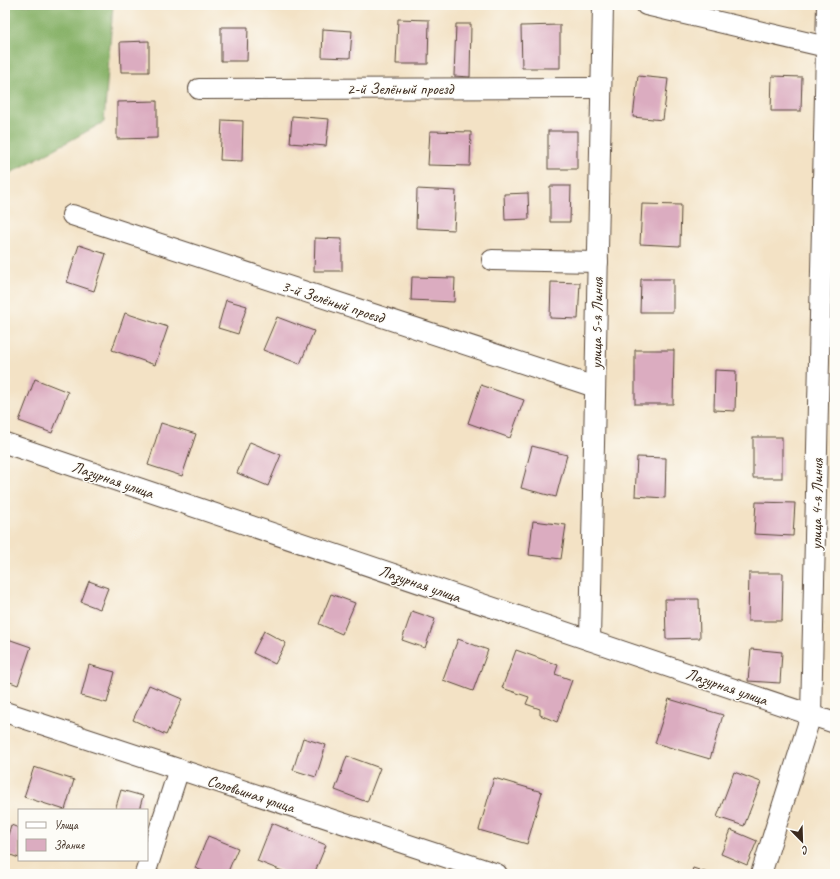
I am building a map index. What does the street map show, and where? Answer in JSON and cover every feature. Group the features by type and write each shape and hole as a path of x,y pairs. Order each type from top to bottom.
{"street":[{"name":"улица 5-я Линия","path":"590,640 603,5"},
{"path":"646,5 830,48"},
{"name":"улица 4-я Линия","path":"761,874 811,715 830,48 827,5"},
{"name":"2-й Зелёный проезд","path":"199,88 601,88"},
{"name":"3-й Зелёный проезд","path":"72,215 595,387"},
{"path":"492,260 598,262"},
{"name":"Лазурная улица","path":"5,443 835,723"},
{"name":"Соловьиная улица","path":"5,713 497,874"},
{"path":"144,874 179,769"}],"green space":[{"path":"5,5 113,5 104,122 5,176"}],"building":[{"path":"398,19 429,20 428,64 396,64"},
{"path":"456,24 471,24 470,77 454,76"},
{"path":"560,25 560,68 522,68 521,26"},
{"path":"221,27 248,27 247,61 221,61"},
{"path":"323,29 352,31 350,58 322,57"},
{"path":"149,41 149,72 121,72 120,42"},
{"path":"638,76 668,79 663,120 633,117"},
{"path":"772,76 802,77 801,111 771,111"},
{"path":"157,101 157,138 117,139 117,102"},
{"path":"292,116 329,119 326,146 290,143"},
{"path":"222,120 243,121 242,161 220,160"},
{"path":"430,131 471,132 470,166 428,165"},
{"path":"548,131 577,131 577,169 548,169"},
{"path":"550,186 571,186 570,222 550,222"},
{"path":"417,189 456,191 454,230 416,228"},
{"path":"528,193 529,219 505,220 504,194"},
{"path":"642,204 681,205 680,246 640,244"},
{"path":"315,238 342,239 342,271 314,271"},
{"path":"79,245 106,254 94,291 67,282"},
{"path":"412,277 455,278 454,302 411,300"},
{"path":"641,279 673,279 673,312 640,312"},
{"path":"551,282 580,283 578,319 550,318"},
{"path":"226,300 247,306 238,334 218,328"},
{"path":"125,313 168,327 155,365 112,350"},
{"path":"277,317 314,331 300,364 263,350"},
{"path":"635,350 674,350 673,404 635,404"},
{"path":"715,370 736,371 735,411 714,410"},
{"path":"35,379 68,392 52,433 19,421"},
{"path":"481,385 524,400 510,438 468,423"},
{"path":"161,423 196,434 182,476 148,465"},
{"path":"753,437 782,437 782,478 753,478"},
{"path":"250,442 281,455 268,486 237,473"},
{"path":"532,446 567,455 556,497 521,488"},
{"path":"637,457 666,458 665,498 635,496"},
{"path":"756,502 795,503 793,536 754,534"},
{"path":"533,521 566,525 561,559 529,555"},
{"path":"749,573 783,573 782,621 748,621"},
{"path":"89,581 108,588 100,609 81,602"},
{"path":"331,594 355,603 342,634 319,624"},
{"path":"665,599 699,599 700,638 666,639"},
{"path":"412,611 435,619 425,648 402,640"},
{"path":"264,631 286,643 275,664 253,653"},
{"path":"5,638 31,647 18,685 5,680"},
{"path":"458,639 488,650 473,691 443,680"},
{"path":"751,649 782,652 780,683 748,681"},
{"path":"516,650 558,665 555,674 572,680 557,722 540,715 540,709 526,704 529,697 502,688"},
{"path":"89,665 115,672 107,703 81,696"},
{"path":"149,685 182,699 166,735 133,720"},
{"path":"669,699 723,715 710,759 655,743"},
{"path":"303,738 326,745 316,777 293,770"},
{"path":"347,756 380,768 367,802 335,790"},
{"path":"34,767 74,780 65,809 24,797"},
{"path":"734,772 761,782 744,826 717,817"},
{"path":"494,778 542,792 527,844 479,830"},
{"path":"121,790 143,796 139,809 115,809"},
{"path":"272,823 326,845 314,874 290,874 257,861"},
{"path":"11,825 18,828 18,858 5,853 5,845"},
{"path":"731,830 757,841 747,865 721,854"},
{"path":"208,836 238,848 227,874 210,874 195,868"},
{"path":"693,868 711,874 691,874"}]}
